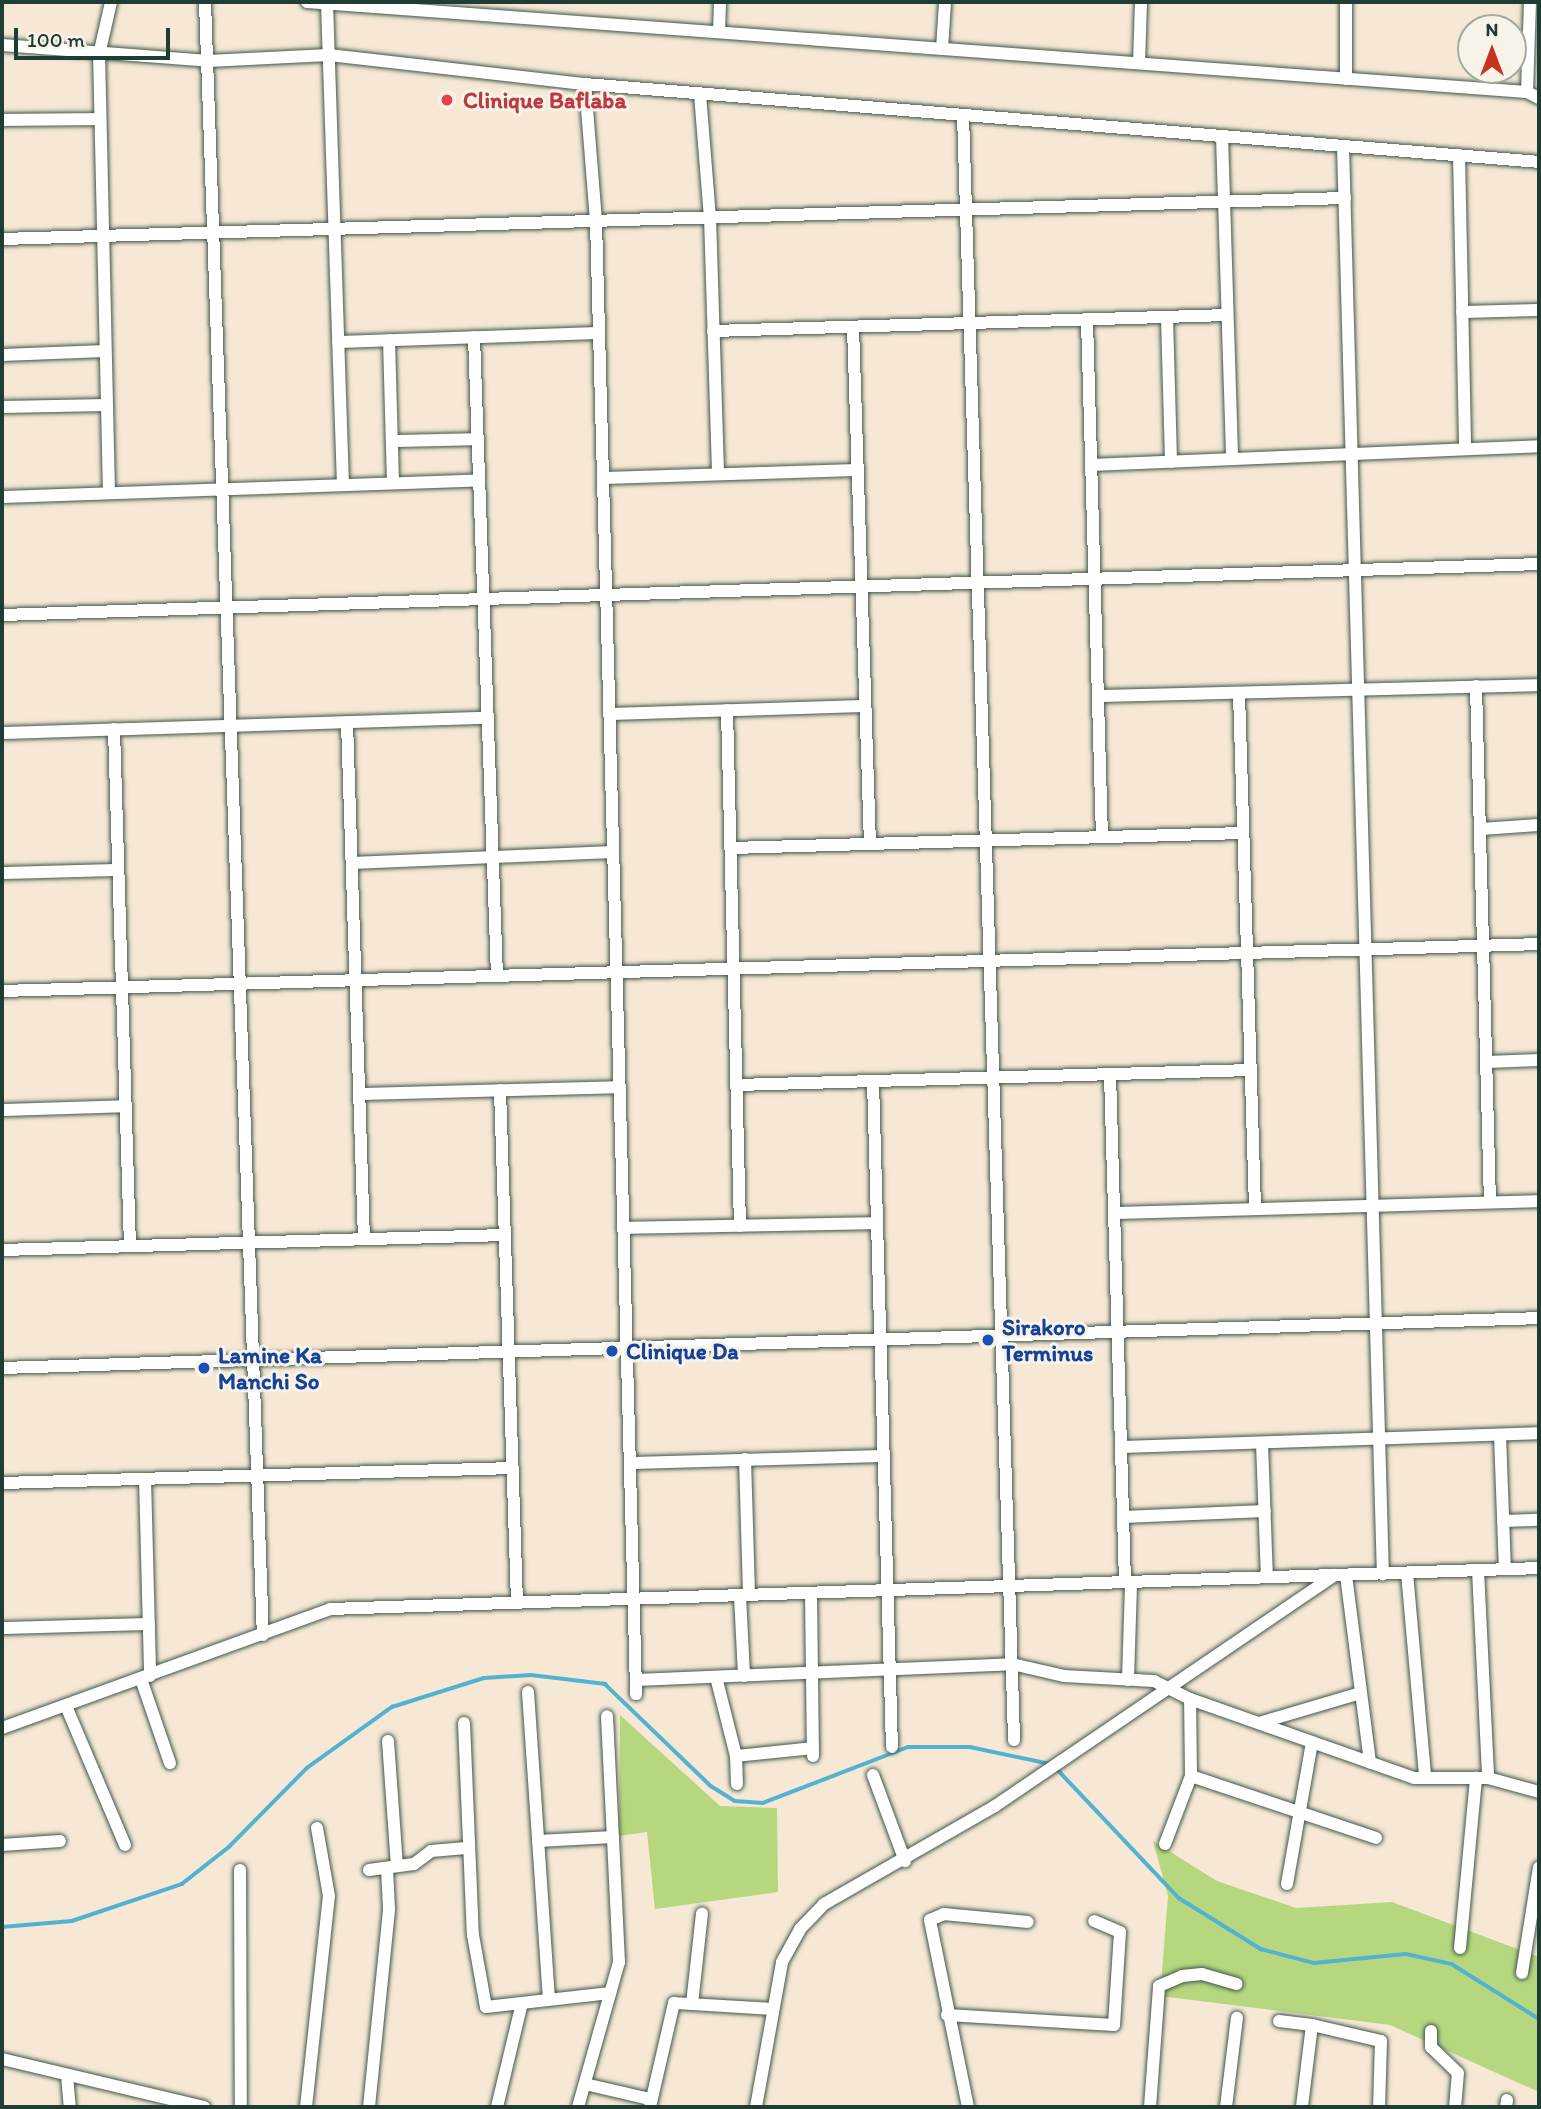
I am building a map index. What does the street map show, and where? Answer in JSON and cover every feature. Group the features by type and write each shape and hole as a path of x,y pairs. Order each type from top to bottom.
{"street":[{"path":"109,493 99,55 111,2"},
{"path":"205,2 216,233 263,1635"},
{"path":"343,485 329,55 318,2 430,6 719,32 1527,92 1539,99"},
{"path":"719,32 720,2"},
{"path":"943,49 945,2"},
{"path":"1139,64 1141,2"},
{"path":"1346,2 1346,79"},
{"path":"1527,92 1530,2"},
{"path":"2,45 99,55 208,61 329,55 585,84 1539,162"},
{"path":"585,84 596,221 636,1694"},
{"path":"700,94 710,217 718,474"},
{"path":"963,115 1014,1740"},
{"path":"2,120 99,119"},
{"path":"1222,136 1232,459"},
{"path":"1343,146 1383,1574"},
{"path":"1459,155 1465,449"},
{"path":"2,239 1345,198"},
{"path":"1462,312 1539,310"},
{"path":"713,331 1227,316"},
{"path":"1167,317 1171,462"},
{"path":"1087,320 1102,837"},
{"path":"853,327 870,844"},
{"path":"338,342 598,333"},
{"path":"474,337 497,976"},
{"path":"389,340 393,483"},
{"path":"2,355 105,351"},
{"path":"2,407 107,405"},
{"path":"392,441 478,439"},
{"path":"1091,465 1539,446"},
{"path":"603,478 858,470"},
{"path":"2,497 479,480"},
{"path":"2,615 1539,564"},
{"path":"1098,696 1539,685"},
{"path":"1476,686 1490,1202"},
{"path":"1239,692 1255,1209"},
{"path":"609,714 865,706"},
{"path":"727,710 740,1226"},
{"path":"2,733 488,718"},
{"path":"347,722 364,1239"},
{"path":"114,729 130,1246"},
{"path":"1480,829 1539,825"},
{"path":"731,848 1243,833"},
{"path":"352,863 613,852"},
{"path":"2,873 118,870"},
{"path":"2,991 1539,944"},
{"path":"1487,1062 1539,1060"},
{"path":"737,1085 1251,1070"},
{"path":"1110,1074 1123,1517 1128,1582 1128,1679"},
{"path":"873,1081 892,1747"},
{"path":"359,1094 620,1087"},
{"path":"500,1090 517,1603"},
{"path":"2,1110 126,1107"},
{"path":"1114,1213 1539,1201"},
{"path":"624,1228 877,1223"},
{"path":"2,1250 505,1235"},
{"path":"2,1368 1539,1318"},
{"path":"1121,1447 1539,1433"},
{"path":"1500,1435 1505,1569"},
{"path":"1262,1443 1267,1577"},
{"path":"630,1462 884,1456"},
{"path":"744,1676 745,1460"},
{"path":"2,1483 513,1468"},
{"path":"145,1479 149,1624 146,1677 170,1763"},
{"path":"1123,1517 1265,1511"},
{"path":"1503,1521 1539,1520"},
{"path":"2,1728 330,1609 1539,1568"},
{"path":"1460,1948 1482,1778 1479,1570"},
{"path":"1407,1573 1425,1775"},
{"path":"756,2107 771,2009 782,1962 800,1929 824,1904 905,1861 995,1806 1167,1687 1341,1575"},
{"path":"1341,1575 1370,1762"},
{"path":"736,1756 813,1752 811,1593"},
{"path":"2,1628 149,1624"},
{"path":"636,1680 1012,1664 1065,1676 1128,1679 1167,1687 1190,1699 1415,1777 1425,1775 1482,1778 1539,1792"},
{"path":"716,1677 736,1756 737,1784"},
{"path":"528,1692 549,2000"},
{"path":"1259,1723 1361,1693"},
{"path":"1165,1844 1191,1776 1190,1699"},
{"path":"66,1706 125,1845"},
{"path":"578,2107 619,1962 607,1716"},
{"path":"464,1723 473,1935 486,2007 610,1993"},
{"path":"369,2107 392,1867 388,1741"},
{"path":"1287,1884 1312,1742"},
{"path":"873,1775 905,1861"},
{"path":"1191,1776 1376,1838"},
{"path":"306,2107 329,1896 317,1828"},
{"path":"538,1841 612,1837"},
{"path":"2,1845 60,1841"},
{"path":"369,1870 414,1864 431,1851 469,1848"},
{"path":"1522,1973 1536,1911 1539,1867"},
{"path":"240,1870 241,2107"},
{"path":"692,2004 702,1914"},
{"path":"968,2107 947,2015 930,1920 944,1914 1028,1922"},
{"path":"947,2015 1114,2025 1120,1932 1094,1921"},
{"path":"1150,2107 1159,1986 1182,1976 1202,1975 1237,1984"},
{"path":"497,2107 522,2003"},
{"path":"585,2084 650,2103 674,2003 771,2009"},
{"path":"1226,2107 1237,2018"},
{"path":"1279,2021 1312,2025 1381,2041 1379,2107"},
{"path":"1302,2107 1312,2025"},
{"path":"1432,2031 1431,2047 1458,2073 1455,2107"},
{"path":"2,2059 204,2107"},
{"path":"67,2075 70,2107"}],"green space":[{"path":"620,1715 720,1806 777,1808 778,1892 655,1909 647,1832 619,1836"},
{"path":"1153,1841 1217,1881 1296,1908 1392,1902 1539,1957 1539,2092 1390,2025 1160,1996 1168,1896"}],"waterway":[{"path":"2,1927 72,1921 182,1884 229,1847 307,1768 392,1707 484,1678 531,1675 605,1684 711,1786 735,1801 763,1803 908,1747 970,1747 1051,1764"},
{"path":"1057,1769 1179,1898 1261,1949 1314,1963 1406,1954 1452,1964 1539,2019"}],"place":[{"name":"Clinique Baflaba","path":"447,100"},
{"name":"Sirakoro Terminus","path":"988,1340"},
{"name":"Clinique Da","path":"612,1351"},
{"name":"Lamine Ka Manchi So","path":"204,1368"}]}
